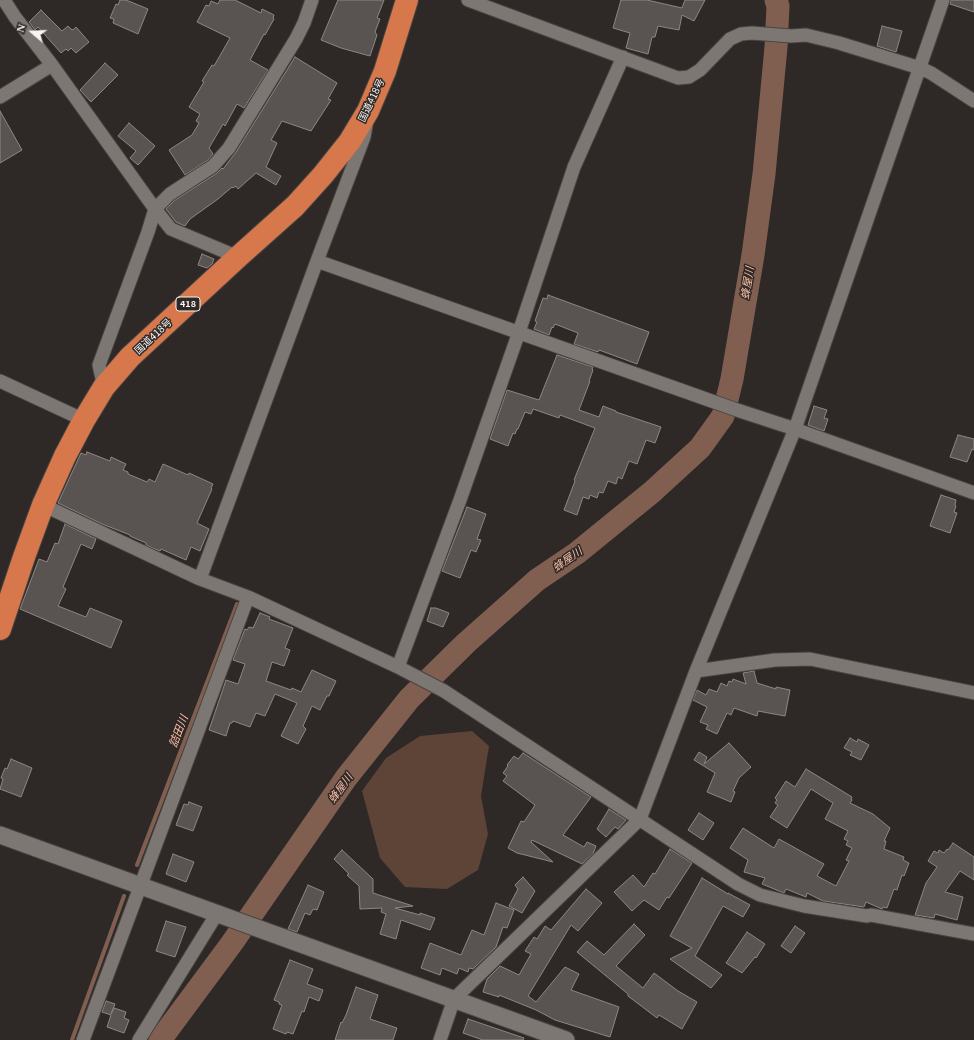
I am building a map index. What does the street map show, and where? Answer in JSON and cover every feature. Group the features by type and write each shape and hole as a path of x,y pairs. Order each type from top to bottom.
{"highway":[{"name":"国道418号","path":"1,619 43,505 65,456 104,387 130,357 295,206 323,175 350,141 368,111 385,71 407,0"}],"street":[{"path":"4,0 171,229 238,257"},
{"path":"104,387 99,365 155,209 170,194 213,166 229,148 296,39 304,23 312,0"},
{"path":"468,0 678,78 689,77 700,70 730,39 741,34 752,33 791,36 806,35 839,43 920,68 931,73 974,101"},
{"path":"440,1040 454,999 640,819 696,671 795,429 943,0"},
{"path":"403,670 574,167 623,57"},
{"path":"0,97 52,65"},
{"path":"200,579 364,138 368,111"},
{"path":"317,261 974,493"},
{"path":"0,381 84,420"},
{"path":"43,505 200,579 248,597 403,670 444,691 738,884 760,895 804,906 866,916 871,915 974,934"},
{"path":"83,1040 248,597"},
{"path":"696,671 775,660 810,659 974,693"},
{"path":"0,834 566,1040"},
{"path":"139,1040 222,914"}],"shaded area":[{"path":"472,731 489,746 481,796 488,834 478,870 447,889 405,887 380,858 362,791 386,758 420,736"}],"building":[{"path":"120,0 126,0 148,9 138,34 113,23 114,19 110,18 116,4 118,5"},
{"path":"220,0 235,0 261,13 262,9 274,15 274,19 250,60 268,70 244,108 237,104 225,126 223,124 209,148 213,154 208,160 185,175 169,150 192,135 199,123 196,121 200,114 189,107 204,82 202,81 212,65 214,66 230,38 197,22 206,5 209,6 211,1 218,4"},
{"path":"338,0 384,0 377,18 380,19 375,32 377,35 370,56 341,48 321,40"},
{"path":"621,0 647,0 682,8 685,0 705,0 694,21 682,15 679,30 658,26 655,37 652,37 648,54 626,48 630,33 613,28"},
{"path":"951,0 974,0 974,12 950,4"},
{"path":"41,10 62,31 68,26 73,30 76,27 89,42 76,53 71,48 68,51 66,49 61,53 38,27 35,30 29,22"},
{"path":"882,26 902,31 896,52 877,46"},
{"path":"295,57 337,83 328,99 331,100 311,131 282,121 271,140 277,143 266,167 281,176 276,185 256,173 238,189 236,186 233,188 232,187 190,219 185,226 176,222 166,209 175,200 217,173 222,168 223,169 236,152"},
{"path":"105,63 118,75 91,102 80,90"},
{"path":"0,111 22,150 0,163"},
{"path":"129,123 155,146 138,165 130,158 136,151 118,136"},
{"path":"202,254 214,259 212,264 207,268 198,265"},
{"path":"548,295 649,332 637,364 599,350 598,352 574,344 578,333 555,324 549,335 534,329 537,322 535,321 543,298 547,299"},
{"path":"557,355 593,367 590,381 579,410 599,417 603,406 616,412 661,427 655,443 646,440 637,464 629,461 622,479 618,477 616,484 608,481 603,493 599,492 597,498 590,495 589,499 583,497 577,515 564,510 575,481 574,480 595,428 560,415 559,418 533,409 531,414 525,412 518,429 515,434 513,433 508,446 490,439 507,390 539,400"},
{"path":"814,406 827,410 824,418 828,419 824,431 808,425"},
{"path":"958,435 974,439 974,450 972,449 967,462 950,457"},
{"path":"87,452 110,461 111,457 126,464 123,470 128,472 128,474 147,482 149,479 155,482 163,464 188,475 189,473 213,484 197,523 209,529 200,551 191,547 186,560 161,549 160,551 152,548 146,545 146,543 130,535 102,524 58,503 81,453 86,455"},
{"path":"941,495 956,500 954,512 957,513 950,533 930,526"},
{"path":"467,507 486,514 477,539 481,540 476,552 471,550 460,578 442,571"},
{"path":"65,524 96,539 92,549 81,544 63,587 66,589 58,606 86,617 90,608 122,621 111,648 20,609 39,559 47,562 55,543 58,544"},
{"path":"431,608 436,608 449,613 443,627 427,621"},
{"path":"260,613 270,617 269,619 293,628 285,648 290,650 284,666 272,662 266,681 301,692 312,670 336,681 320,710 312,706 303,726 306,729 298,744 281,736 297,703 275,694 265,716 256,713 250,727 233,721 230,723 226,736 209,730 226,680 238,684 245,664 233,660 245,629 247,630 249,627 253,628"},
{"path":"754,671 757,683 776,689 776,687 790,690 785,716 758,711 757,716 734,708 731,715 727,713 717,734 706,729 708,725 700,722 707,707 693,700 697,690 706,695 709,689 717,692 721,683 727,686 729,681 732,682 733,679 746,684 743,673"},
{"path":"850,738 857,742 858,739 869,745 861,760 850,755 852,752 844,748"},
{"path":"729,743 751,767 739,778 733,791 735,792 731,802 707,792 715,773 694,760 699,752 707,757 704,764"},
{"path":"523,753 591,797 563,835 584,847 587,842 596,846 593,854 582,864 532,840 531,842 553,862 517,853 508,848 521,821 524,822 535,805 503,781 507,776 503,773 508,766 507,765 514,756 518,759"},
{"path":"11,759 32,768 21,797 0,789 3,779 1,778"},
{"path":"806,769 852,797 850,803 873,814 890,828 884,841 886,841 884,849 904,857 903,860 909,863 904,876 902,875 897,890 894,889 887,908 883,907 882,909 866,902 864,907 823,901 807,893 806,897 786,889 784,893 762,884 765,878 744,872 748,860 730,848 743,828 774,848 779,839 824,864 817,876 836,886 849,861 846,860 852,848 846,845 848,841 844,839 848,831 825,819 833,803 811,789 787,828 770,817 778,805 775,803 777,800 775,798 786,781 795,787"},
{"path":"189,802 202,807 193,831 176,825 184,804 188,805"},
{"path":"609,809 626,820 618,829 615,827 606,837 597,829"},
{"path":"699,813 714,823 703,840 688,830"},
{"path":"953,843 974,857 974,880 960,871 945,892 963,897 957,920 935,914 934,918 915,915 926,883 937,867 928,861 934,851 938,853 939,850 944,853"},
{"path":"670,849 692,863 669,898 667,897 659,910 644,900 632,911 614,892 633,875 644,887 653,873 655,874"},
{"path":"342,850 373,879 373,893 413,906 395,908 420,915 420,913 435,918 430,930 401,920 396,939 380,934 386,914 381,912 382,908 360,909 359,886 347,875 349,874 334,859"},
{"path":"173,854 194,862 186,882 166,874"},
{"path":"523,877 535,891 522,913 509,906 518,889 515,885"},
{"path":"702,878 750,905 743,917 723,906 695,956 722,975 711,988 670,959 692,948 670,936"},
{"path":"308,885 324,892 317,910 313,909 310,915 305,913 297,932 288,929"},
{"path":"586,889 602,903 578,931 571,925 528,996 536,1002 565,967 579,974 571,990 619,1007 610,1037 555,1020 536,1010 499,995 499,997 483,992 487,979 500,966 519,975 531,954 525,951 534,937 537,939 545,926 551,930"},
{"path":"496,903 514,910 507,928 503,927 496,947 473,969 469,968 468,972 459,968 457,974 442,968 440,975 421,968 430,943 461,955 472,930 484,935"},
{"path":"166,921 186,927 175,957 156,951"},
{"path":"634,924 645,935 616,966 643,988 654,973 678,991 697,1002 682,1029 659,1015 657,1018 628,996 628,994 577,952 587,941 604,955"},
{"path":"795,926 805,933 791,953 781,946"},
{"path":"747,932 765,944 756,958 755,957 742,973 726,963"},
{"path":"290,960 313,969 307,984 323,990 319,1001 309,997 304,1012 302,1011 293,1034 287,1032 286,1034 273,1029 282,1005 274,1000"},
{"path":"356,987 378,995 370,1019 397,1028 393,1040 335,1040"},
{"path":"106,1001 115,1004 111,1014 114,1008 126,1012 124,1018 129,1020 124,1033 107,1027 111,1015 102,1012"},
{"path":"468,1019 524,1038 523,1040 483,1040 463,1033"}],"waterway":[{"name":"蜂屋川","path":"160,1040 232,943 346,778 409,699 466,643 537,580 577,553 652,492 700,448 723,416 732,379 753,255 764,174 776,47 778,6 776,0"},
{"name":"詰田川","path":"137,865 237,604"},
{"name":"詰田川","path":"72,1040 124,896"}]}
